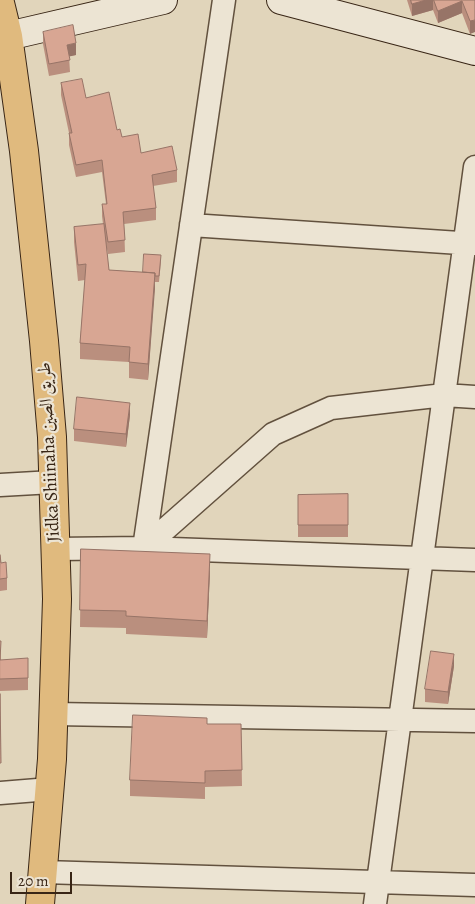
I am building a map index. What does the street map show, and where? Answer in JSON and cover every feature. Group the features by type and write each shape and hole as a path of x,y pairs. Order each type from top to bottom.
{"main road":[{"name":"Jidka Shiinaha طريق الصين","path":"0,3 8,36 30,202 44,341 56,549 57,599 54,714 50,789 40,904"}],"street":[{"path":"8,36 163,0"},
{"path":"144,548 224,0"},
{"path":"281,0 475,51"},
{"path":"377,894 444,395 470,244 475,167"},
{"path":"191,225 470,244"},
{"path":"144,548 273,434 331,408 444,395 475,397"},
{"path":"0,485 53,482"},
{"path":"56,549 144,548 475,560"},
{"path":"54,714 475,721"},
{"path":"0,793 50,789"},
{"path":"43,872 377,894 475,885"}],"building":[{"path":"411,0 426,0 412,4"},
{"path":"434,0 475,0 475,20 470,21 462,1 438,11"},
{"path":"73,25 76,43 67,45 70,60 49,64 43,32"},
{"path":"82,79 86,98 109,92 117,130 120,129 122,137 138,134 141,153 172,146 177,170 152,175 156,208 123,212 125,240 108,242 102,204 107,204 102,160 76,165 69,133 72,133 61,83"},
{"path":"104,224 109,270 155,273 148,364 129,362 130,347 80,343 86,264 78,265 74,227"},
{"path":"144,254 161,255 159,276 155,276 155,273 143,272"},
{"path":"77,397 130,403 126,434 74,429"},
{"path":"348,494 348,525 298,525 298,495"},
{"path":"81,549 210,554 207,621 126,616 126,611 80,610"},
{"path":"0,555 1,563 6,562 7,578 0,579"},
{"path":"431,651 454,654 448,692 425,689"},
{"path":"28,658 28,678 0,679 0,660"},
{"path":"0,694 1,763 0,763"},
{"path":"133,715 207,718 207,724 241,724 242,770 205,771 205,783 130,780"}]}
